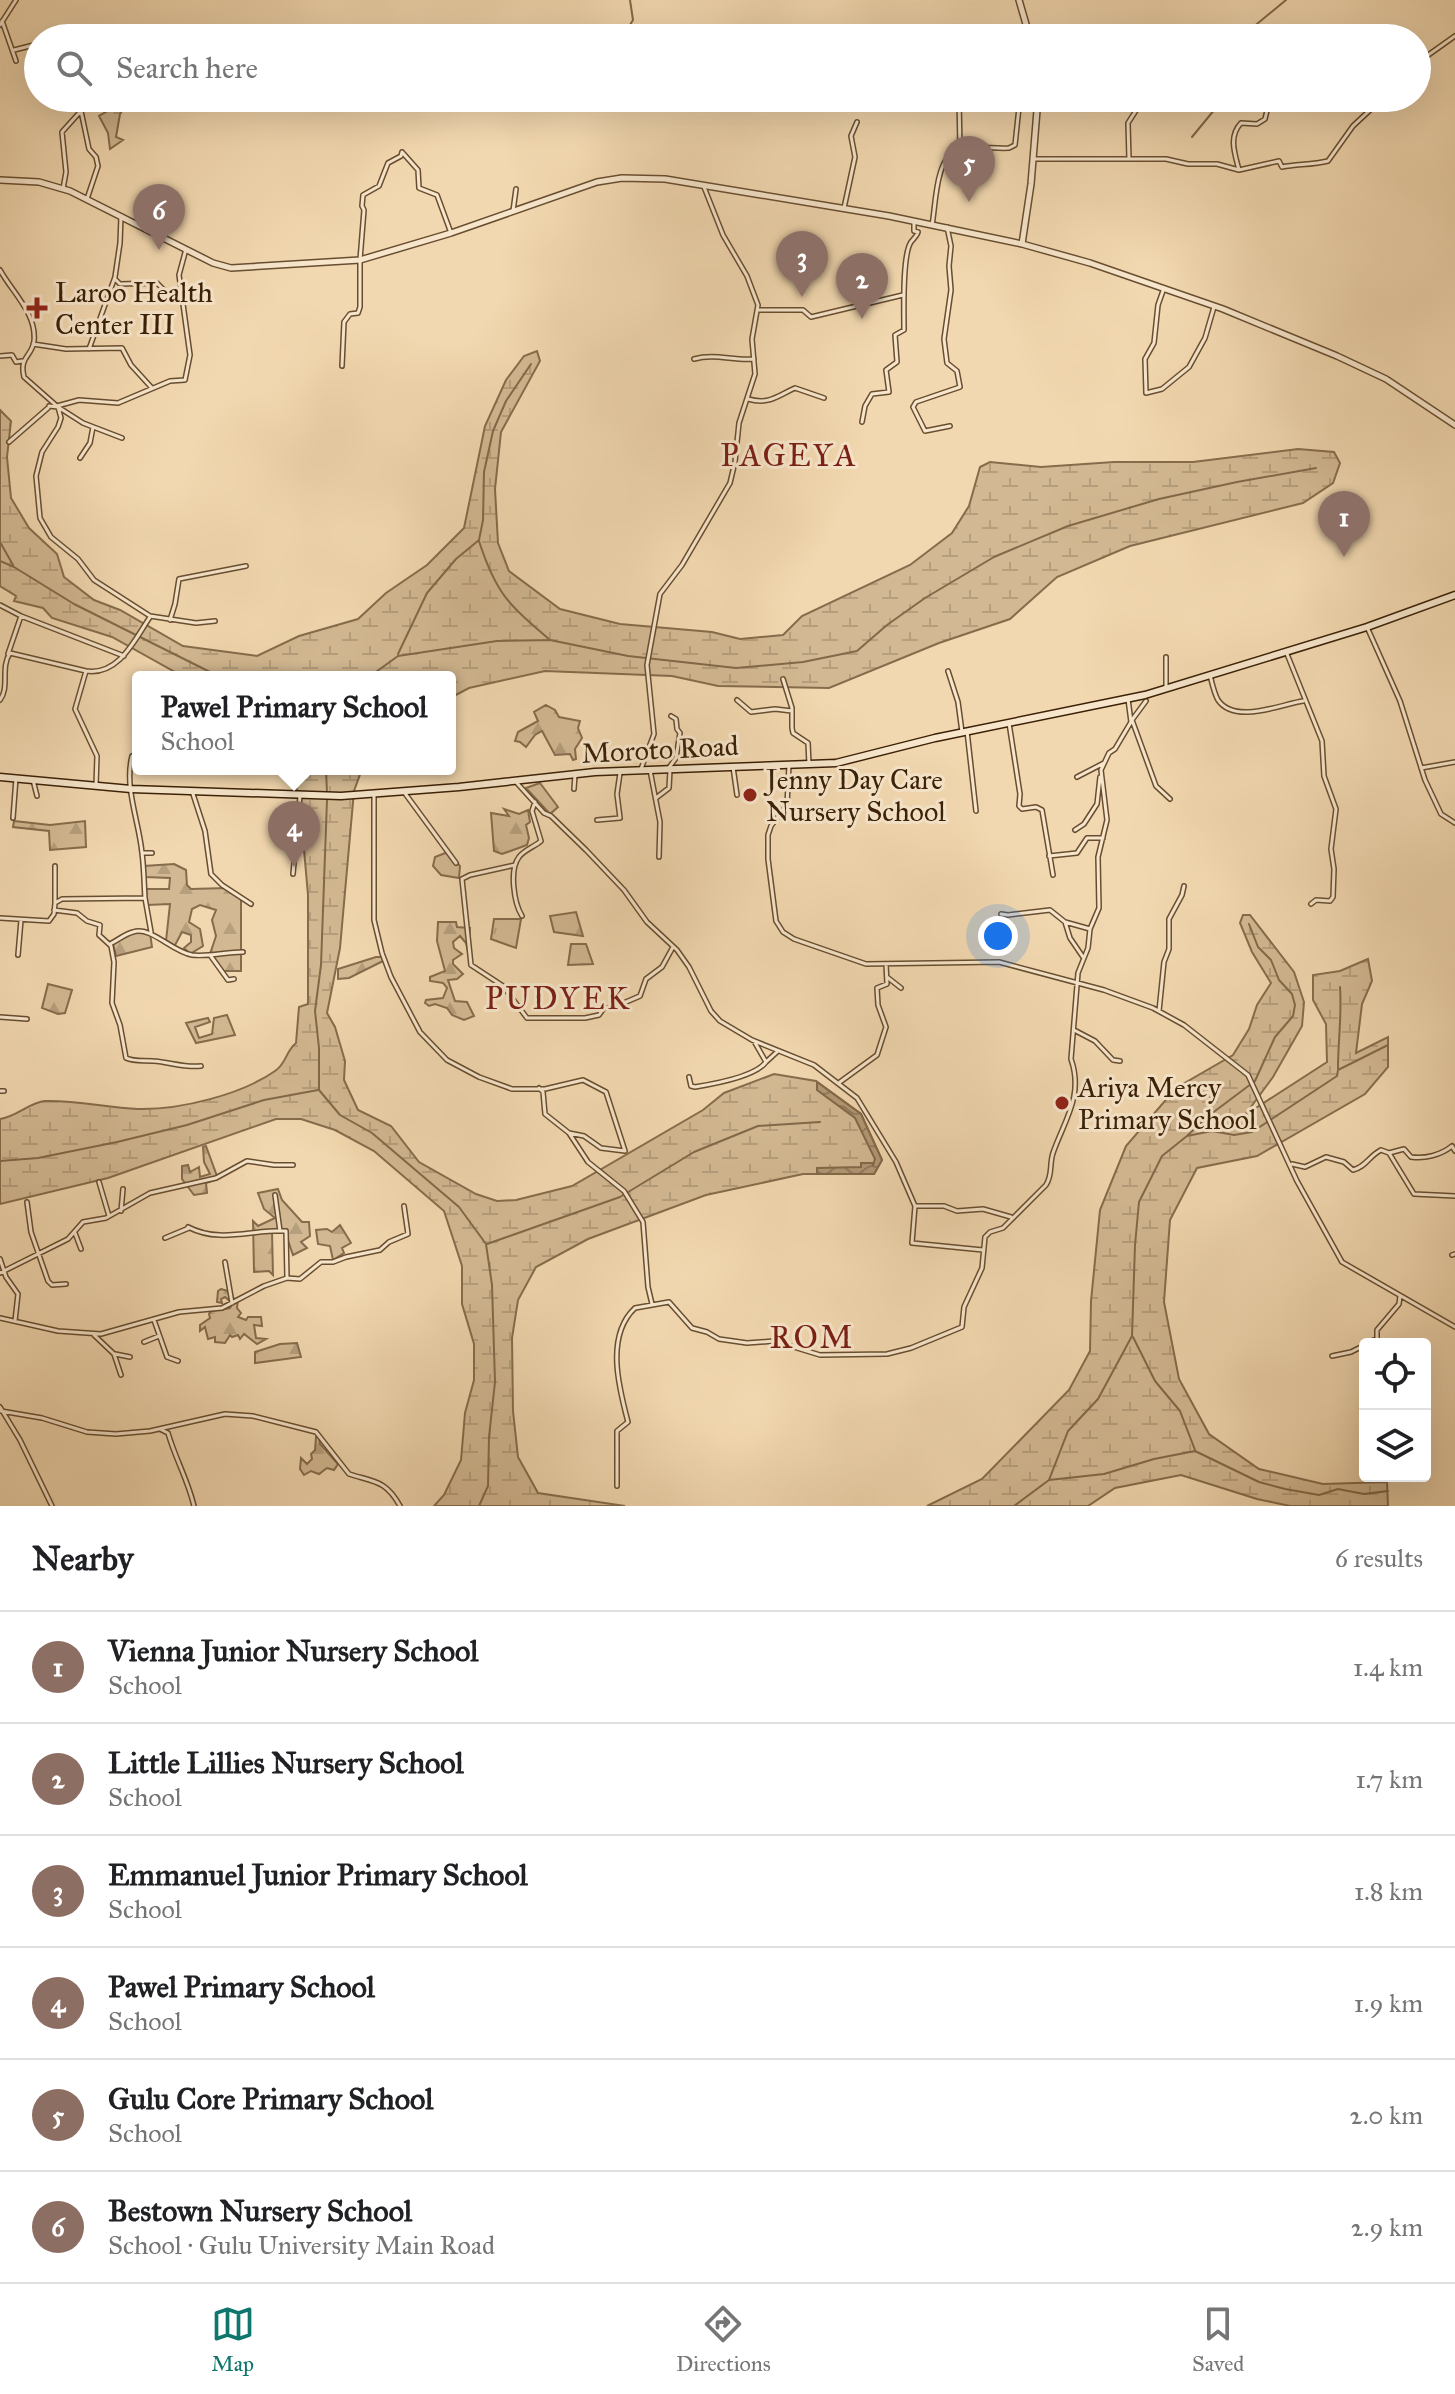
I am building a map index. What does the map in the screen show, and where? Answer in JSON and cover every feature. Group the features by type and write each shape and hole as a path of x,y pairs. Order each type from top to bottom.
{"main road":[{"name":"Moroto Road","path":"0,777 131,789 300,796 404,792 621,771 836,763 1009,722 1128,699 1354,631 1371,622 1455,595"}],"street":[{"path":"16,0 1,23 16,61"},
{"path":"1019,0 1026,24"},
{"path":"1431,53 1455,36"},
{"path":"14,50 24,48"},
{"path":"63,189 66,172 62,132 80,112"},
{"path":"81,112 89,149 96,157 98,166 87,199"},
{"path":"959,112 960,149"},
{"path":"932,225 939,174 951,153 960,149 1013,147 1019,112"},
{"path":"1022,244 1037,112"},
{"path":"1129,159 1128,125 1135,112"},
{"path":"1239,170 1232,144 1236,127 1241,123 1257,124 1265,119 1267,112"},
{"path":"1034,159 1166,159 1188,164 1217,164 1239,170 1273,161 1279,161 1282,167 1296,163 1312,165 1328,161 1353,126 1368,112"},
{"path":"844,208 855,157 851,136 857,122"},
{"path":"342,366 344,322 350,314 358,313 360,307 363,195 379,186 386,166 402,152 418,170 419,188 437,195 451,233"},
{"path":"0,180 39,182 63,189 213,263 231,268 360,260 451,233 581,186 622,178 702,184 947,227 1022,244 1164,288 1283,333 1386,379 1455,425"},
{"path":"640,770 654,734 647,653 660,594 682,565 730,483 738,427 755,374 752,339 758,310 747,276 723,235 702,184"},
{"path":"513,211 516,189"},
{"path":"89,349 115,277 121,216"},
{"path":"862,422 865,406 872,394 889,392 886,370 897,362 895,338 904,330 903,295 909,243 918,232 914,231 913,221"},
{"path":"947,227 951,246 951,290 944,339 947,363 957,371 960,387 916,402 913,407 925,431 950,426"},
{"path":"9,442 54,406 79,400 118,403 152,388 186,379 190,355 179,275 186,249"},
{"path":"0,270 31,319 33,344 22,361 25,380 54,406 61,418 42,452 36,476 40,518 51,537 78,559 94,580 150,616 170,620 215,621"},
{"path":"115,277 120,284 157,283 166,292 166,299"},
{"path":"1164,288 1158,305 1154,343 1145,359 1146,393 1162,389 1189,367 1205,338 1215,306"},
{"path":"758,310 803,310 811,317 903,295"},
{"path":"33,344 89,349 124,348 131,365 152,388"},
{"path":"0,356 11,354 16,362 22,361"},
{"path":"694,359 720,355 731,359 754,359"},
{"path":"748,399 772,401 795,388 824,398"},
{"path":"64,410 67,403"},
{"path":"54,406 122,438"},
{"path":"80,458 90,443 93,427"},
{"path":"170,620 179,579 246,566"},
{"path":"0,605 124,656"},
{"path":"0,700 5,692 8,655 21,616"},
{"path":"8,655 18,653 86,671 98,671 124,656 150,616"},
{"path":"1371,622 1421,768 1440,812 1455,823"},
{"path":"1287,652 1322,741 1324,776 1336,809 1331,849 1333,897 1330,901 1316,900 1311,904"},
{"path":"1166,657 1166,688"},
{"path":"86,671 75,709 97,756 96,786"},
{"path":"948,671 958,702 976,811"},
{"path":"1210,675 1217,699 1231,708 1259,712 1304,700"},
{"path":"783,679 792,711 793,733 808,743 809,764"},
{"path":"1128,699 1132,720 1156,786 1170,799"},
{"path":"737,700 751,712 775,709 792,711"},
{"path":"1075,830 1084,824 1097,804 1098,783 1104,763 1146,701"},
{"path":"656,798 669,788 669,770 680,745 676,719 671,716"},
{"path":"1009,722 1020,794 1019,806 1022,809 1036,807 1042,810 1053,875"},
{"path":"132,756 131,789 151,932"},
{"path":"1421,768 1455,762"},
{"path":"1077,777 1104,763"},
{"path":"789,765 787,805 768,835 772,905 778,927 788,936 863,963 999,962 1104,990 1159,1011 1184,1025 1248,1075 1301,1188 1342,1262 1455,1327"},
{"path":"733,767 737,795"},
{"path":"650,770 660,822 659,857"},
{"path":"597,820 620,818 617,794 621,771"},
{"path":"617,1486 617,1431 628,1422 619,1381 619,1338 631,1312 639,1306 672,1304 692,1328 723,1340 747,1343 772,1340 820,1355 880,1356 911,1348 962,1327 964,1307 982,1268 988,1234 1003,1228 1046,1185 1051,1176 1052,1156 1073,1102 1074,1066 1071,1059 1078,973 1099,908 1098,857 1107,820 1101,773"},
{"path":"574,789 575,775"},
{"path":"13,818 16,778"},
{"path":"33,780 37,796"},
{"path":"516,782 586,850 624,890 645,920 673,947 689,967 715,1016 724,1025 754,1041 814,1065 840,1082 862,1104 896,1162 915,1206 910,1240 913,1244 983,1250"},
{"path":"192,791 205,831 211,874 251,904"},
{"path":"404,792 456,863"},
{"path":"374,794 374,920 382,953 414,1024 447,1060 512,1089 542,1090 583,1080 606,1092 625,1151 601,1148 584,1136 569,1133"},
{"path":"293,874 300,796"},
{"path":"522,916 518,907 515,865 521,854 541,841 532,811 535,802"},
{"path":"1049,856 1077,853 1087,838 1103,838"},
{"path":"142,853 152,853"},
{"path":"515,865 462,879 471,965 503,986 527,1018 588,1018 599,1015 604,1008 612,1008 640,996 646,979 662,967 673,947"},
{"path":"0,918 49,921 55,903 55,866"},
{"path":"1159,1011 1164,962 1169,949 1169,919 1184,886"},
{"path":"55,903 75,898 145,898"},
{"path":"54,910 77,913 99,925 100,936 110,944 114,962 112,1003 126,1058 185,1067 201,1066"},
{"path":"1001,914 1050,910 1065,922 1090,929"},
{"path":"18,955 21,920"},
{"path":"1065,922 1070,938 1084,958"},
{"path":"110,944 133,932 151,932 173,948 190,954 243,952"},
{"path":"210,955 228,980 234,979"},
{"path":"840,1082 877,1055 886,1027 878,1005 877,988 886,985 886,963"},
{"path":"887,977 901,988"},
{"path":"0,1017 27,1019"},
{"path":"1074,1030 1095,1041 1113,1060 1120,1061"},
{"path":"754,1041 766,1062"},
{"path":"689,1077 692,1087 716,1084 761,1068 779,1050"},
{"path":"542,1090 545,1114 569,1133 588,1162 626,1194 643,1222 652,1304"},
{"path":"1389,1153 1404,1149 1411,1157 1421,1158 1442,1153 1452,1146 1455,1151"},
{"path":"1290,1161 1294,1166 1305,1167 1322,1157 1333,1157 1353,1170 1364,1167 1378,1151 1384,1150 1389,1153 1414,1194 1455,1196"},
{"path":"2,1272 68,1239 83,1222 121,1211 148,1194 216,1178 245,1161 293,1165"},
{"path":"99,1182 111,1214"},
{"path":"121,1211 123,1189"},
{"path":"275,1195 280,1231"},
{"path":"27,1202 31,1232 49,1283 66,1284"},
{"path":"0,1318 94,1335 179,1312 222,1308 264,1286 287,1278 300,1279 321,1262 380,1250 389,1242 407,1235 404,1206"},
{"path":"915,1206 944,1206 957,1211 983,1209 1011,1217"},
{"path":"165,1238 188,1227 235,1236 286,1231 287,1278"},
{"path":"75,1233 81,1249"},
{"path":"0,1259 2,1272 18,1294 15,1321"},
{"path":"225,1262 232,1303"},
{"path":"1377,1338 1377,1330 1399,1304 1400,1296"},
{"path":"154,1320 167,1357 178,1361"},
{"path":"94,1335 114,1354 121,1375"},
{"path":"144,1342 159,1336"},
{"path":"1332,1356 1359,1348"},
{"path":"114,1354 130,1357"},
{"path":"1,1409 100,1434 132,1434 225,1414 253,1416 311,1429 320,1435 349,1474 369,1478 386,1487 400,1506"},
{"path":"1,1409 52,1506"},
{"path":"160,1429 168,1433 194,1506"}],"green space":[{"path":"106,112 121,112 116,137 123,140 110,149 108,133 99,116"},
{"path":"537,351 540,361 501,432 495,489 498,543 509,571 560,609 620,624 712,632 740,639 783,635 802,616 910,565 952,533 969,506 980,467 990,462 1041,467 1114,462 1193,462 1298,449 1334,452 1340,463 1333,483 1303,503 1130,546 1057,577 1010,619 939,643 829,688 718,686 672,676 545,671 469,688 456,695 456,671 173,671 112,637 52,618 43,608 14,601 16,596 0,586 0,410 11,421 7,457 11,498 29,528 57,554 64,577 94,600 120,610 183,646 257,656 299,636 358,619 386,593 427,565 464,528 485,426 506,380 524,356"},
{"path":"546,705 555,710 559,717 580,721 578,728 582,738 575,749 576,759 573,760 570,754 555,755 542,731 526,747 515,741 518,732 538,721 534,712"},
{"path":"289,775 360,775 354,791 340,948 327,1013 335,1027 345,1061 344,1080 358,1110 391,1126 419,1162 476,1194 497,1201 516,1200 572,1186 703,1110 724,1093 774,1074 816,1081 861,1114 882,1160 874,1174 803,1174 706,1195 588,1239 536,1267 518,1300 512,1338 513,1411 518,1457 538,1493 625,1506 434,1506 444,1495 461,1460 465,1413 474,1380 474,1344 462,1304 462,1266 444,1211 374,1151 335,1130 301,1119 276,1119 108,1178 0,1204 0,1119 45,1101 138,1109 172,1107 228,1094 261,1080 282,1065 296,1043 299,1007 308,1004 308,895 299,793"},
{"path":"540,783 558,807 550,814 526,788"},
{"path":"504,809 519,814 528,810 530,822 526,825 527,845 502,854 494,851 491,813 509,816"},
{"path":"14,821 50,825 85,821 86,847 50,850 49,831 13,827"},
{"path":"448,852 460,866 459,878 441,875 433,866 435,857"},
{"path":"174,864 186,870 187,885 191,889 227,888 241,896 241,971 222,971 210,954 216,936 212,920 216,910 200,905 192,909 189,922 200,929 203,946 190,954 184,948 191,942 191,935 182,932 174,947 166,941 170,904 147,905 145,889 169,889 170,878 145,877 144,866"},
{"path":"576,912 583,936 554,932 550,916"},
{"path":"1243,915 1250,915 1294,972 1304,1002 1302,1026 1273,1077 1245,1115 1327,1062 1326,1024 1313,1000 1313,975 1340,971 1368,959 1372,981 1362,1004 1356,1053 1388,1037 1388,1067 1365,1094 1257,1156 1197,1168 1170,1220 1164,1302 1179,1379 1209,1434 1259,1469 1323,1484 1387,1482 1388,1506 1290,1506 1181,1475 1115,1488 1088,1506 927,1506 982,1479 1069,1390 1090,1351 1091,1301 1100,1210 1126,1146 1176,1088 1233,1055 1271,983 1252,952 1240,923"},
{"path":"494,919 521,919 516,948 491,939"},
{"path":"438,922 456,922 457,927 470,928 468,951 460,936 453,942 454,948 462,954 453,960 453,964 463,974 457,979 448,980 455,1001 467,1002 474,1016 464,1020 452,1015 447,1008 425,1003 426,1000 443,998 447,988 443,983 430,981 430,977 445,971 437,941"},
{"path":"137,931 150,933 152,947 116,956 113,944 119,938"},
{"path":"571,944 586,944 593,964 568,965"},
{"path":"376,957 385,960 349,978 338,979 338,969"},
{"path":"48,984 72,990 65,1013 58,1014 42,1008"},
{"path":"227,1015 235,1035 196,1043 186,1023 208,1018 210,1022 195,1027 199,1038 212,1034 214,1018"},
{"path":"206,1146 218,1179 206,1183 207,1193 194,1195 182,1179 182,1166 188,1165 190,1172 199,1167 200,1177 210,1174 204,1162 203,1147"},
{"path":"278,1189 282,1200 302,1222 309,1222 310,1236 301,1242 307,1248 293,1255 284,1229 272,1232 273,1275 269,1271 254,1272 253,1221 258,1226 275,1218 264,1209 258,1193"},
{"path":"340,1225 351,1243 342,1248 344,1253 333,1260 330,1246 318,1244 316,1230 332,1232"},
{"path":"221,1289 238,1300 237,1308 241,1313 238,1317 246,1320 248,1317 261,1317 262,1326 254,1325 256,1338 266,1339 257,1344 244,1334 240,1339 238,1335 230,1335 225,1343 215,1342 215,1337 208,1339 205,1327 200,1331 200,1325 210,1318 211,1311 230,1308 232,1303 225,1297 221,1299 222,1303 217,1302"},
{"path":"297,1343 301,1357 255,1363 255,1352 280,1344"},
{"path":"316,1437 338,1464 334,1470 327,1468 319,1474 311,1471 304,1475 300,1469 301,1458 307,1464 312,1459"}],"water":[{"path":"817,1082 861,1114 882,1160 874,1174 817,1174 817,1168 861,1167 861,1163 873,1165 875,1159 855,1118 817,1090"}],"waterway":[{"path":"630,0 633,20 631,24"},
{"path":"1257,24 1286,0"},
{"path":"1192,137 1213,112"},
{"path":"398,654 427,593 456,559 479,540 483,520 484,472 493,431 506,401 531,364"},
{"path":"377,671 398,656 497,641 550,640 628,656 736,668 803,662 857,651 925,598 994,557 1068,526 1159,499 1316,468"},
{"path":"479,541 498,586 524,617 550,640"},
{"path":"0,542 13,565"},
{"path":"0,561 74,604 208,671"},
{"path":"326,775 327,793"},
{"path":"327,800 321,965 315,1011 319,1090 340,1115 372,1133 459,1207 486,1244 492,1285 495,1382 488,1486 479,1506"},
{"path":"1187,1136 1255,1081 1275,1037 1293,1016 1295,1005 1292,994 1279,980 1271,960 1258,947 1249,924"},
{"path":"1338,1069 1340,987"},
{"path":"1049,1480 1068,1431 1098,1399 1132,1336 1139,1202 1162,1156 1187,1136 1212,1131 1234,1135 1252,1132 1337,1076 1338,1070 1388,1045"},
{"path":"0,1161 38,1158 117,1142 187,1125 264,1100 318,1090"},
{"path":"487,1244 620,1197 694,1152 758,1126 820,1122"},
{"path":"1133,1337 1155,1381 1180,1411 1195,1450"},
{"path":"1014,1506 1049,1480 1104,1474 1195,1451 1259,1482 1285,1489 1319,1495 1338,1489 1364,1494 1388,1491"}],"place":[{"name":"Gulu Core Primary School","path":"969,202"},
{"name":"Bestown Nursery School","path":"159,250"},
{"name":"Emmanuel Junior Primary School","path":"802,297"},
{"name":"Laroo Health Center III","path":"37,308"},
{"name":"Little Lillies Nursery School","path":"862,319"},
{"name":"Vienna Junior Nursery School","path":"1344,557"},
{"name":"Jenny Day Care Nursery School","path":"750,795"},
{"name":"Pawel Primary School","path":"294,867"},
{"name":"Ariya Mercy Primary School","path":"1062,1103"}],"district":[{"name":"PAGEYA","path":"789,455"},
{"name":"PUDYEK","path":"558,998"},
{"name":"ROM","path":"812,1337"}]}
